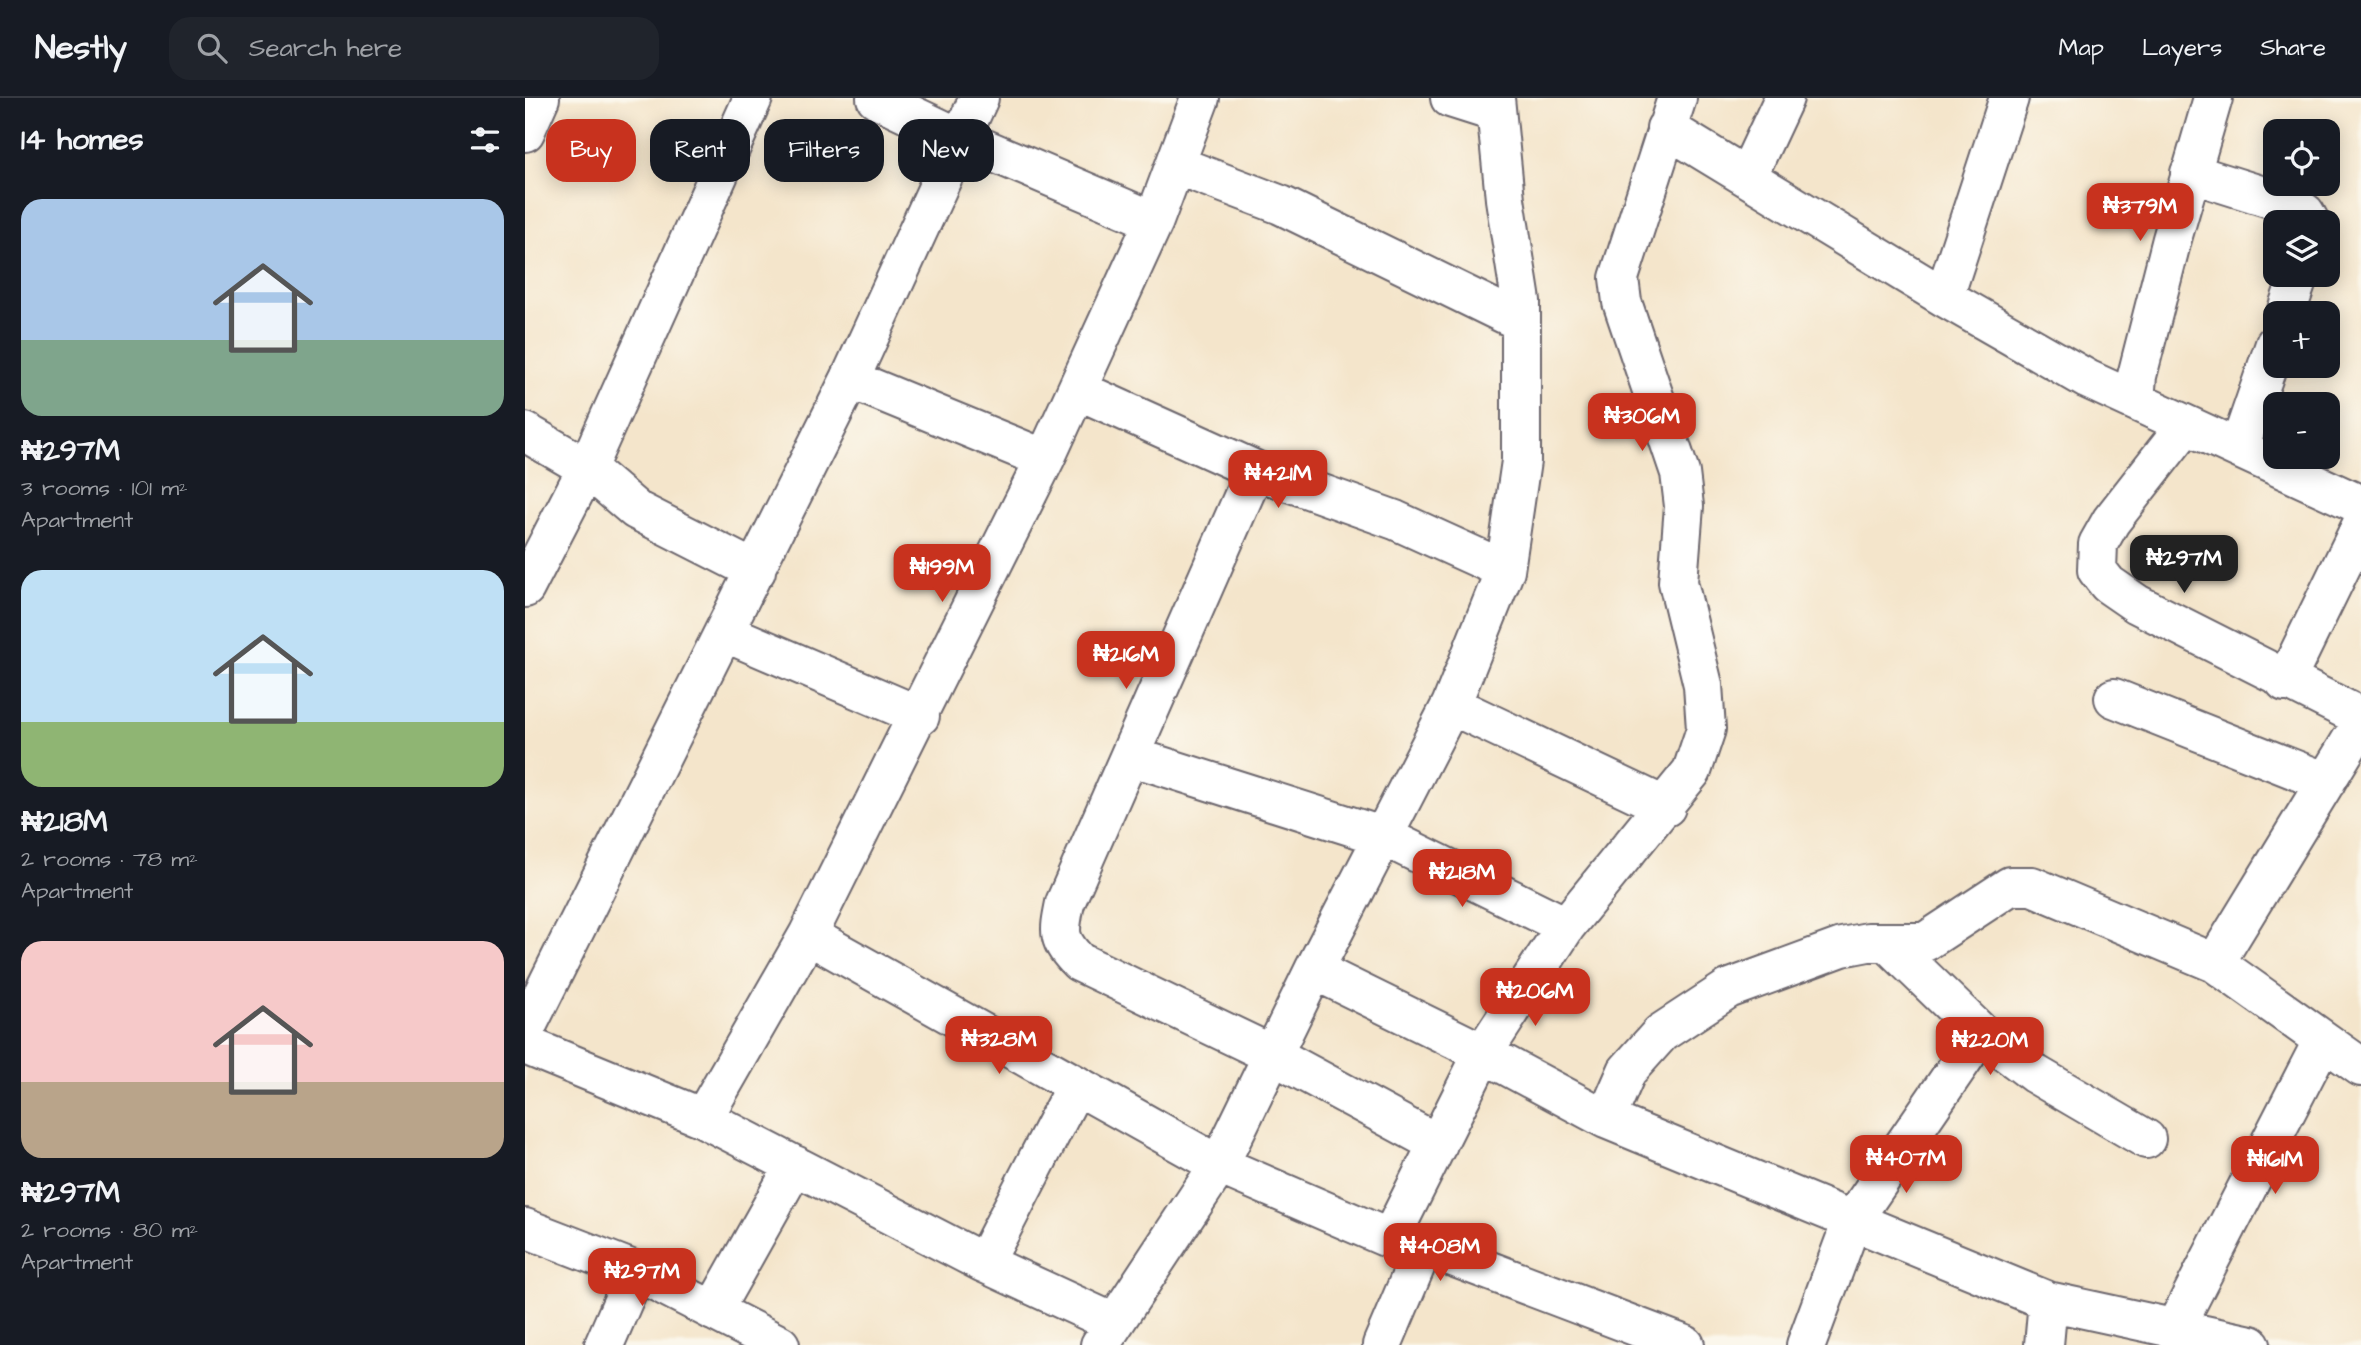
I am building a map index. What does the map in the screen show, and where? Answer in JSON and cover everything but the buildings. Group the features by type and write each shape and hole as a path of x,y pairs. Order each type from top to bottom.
{"street":[{"path":"525,130 540,98"},
{"path":"525,588 587,468 753,98"},
{"path":"876,98 920,119"},
{"path":"970,119 979,98"},
{"path":"703,1118 808,935 920,716 1078,390 1154,221 1200,98"},
{"path":"525,1045 703,1118 985,1263 1107,1334 1219,1165 1314,970 1451,705 1505,570 1521,461 1521,301 1494,105 1450,98"},
{"path":"1748,175 1784,98"},
{"path":"1944,297 2009,98"},
{"path":"2135,401 2137,376 2190,173 2213,98"},
{"path":"1382,1345 1407,1242 1438,1144 1483,1053 1566,926 1666,807 1692,771 1706,729 1703,685 1678,582 1684,506 1680,473 1622,302 1619,278 1672,113 1748,175 1944,297 2087,379 2239,448 2360,529 2285,681"},
{"path":"994,153 1154,221"},
{"path":"1176,165 1281,205 1521,322"},
{"path":"2190,173 2292,205 2300,210"},
{"path":"525,1030 756,571 942,182"},
{"path":"2239,448 2263,378"},
{"path":"850,379 1045,459"},
{"path":"1078,390 1255,470 1395,520 1505,570"},
{"path":"2186,425 2111,521 2098,544 2097,570 2108,584 2137,604 2361,717"},
{"path":"525,432 587,468 636,510 756,571"},
{"path":"1255,470 1065,903 1060,931 1063,946 1079,962 1273,1055 1438,1144"},
{"path":"724,632 920,716"},
{"path":"2114,698 2326,782"},
{"path":"1451,705 1666,807"},
{"path":"2215,963 2361,724"},
{"path":"1130,757 1385,837 1566,926"},
{"path":"1606,1119 1627,1071 1661,1033 1728,989 1842,947 1925,942 2010,886 2019,885 2032,886 2215,963 2359,1063"},
{"path":"808,935 1219,1165 1407,1242 1685,1345"},
{"path":"1888,943 1981,1032 2035,1074 2146,1139"},
{"path":"1314,970 1483,1053 1606,1119 2048,1301 2105,1316 2176,1326 2251,1345"},
{"path":"1806,1345 1853,1221 1981,1032"},
{"path":"2176,1326 2323,1040"},
{"path":"985,1263 1076,1085"},
{"path":"713,1311 795,1165"},
{"path":"525,1228 636,1271 780,1345"},
{"path":"604,1345 636,1271"},
{"path":"2044,1345 2048,1301"}]}
